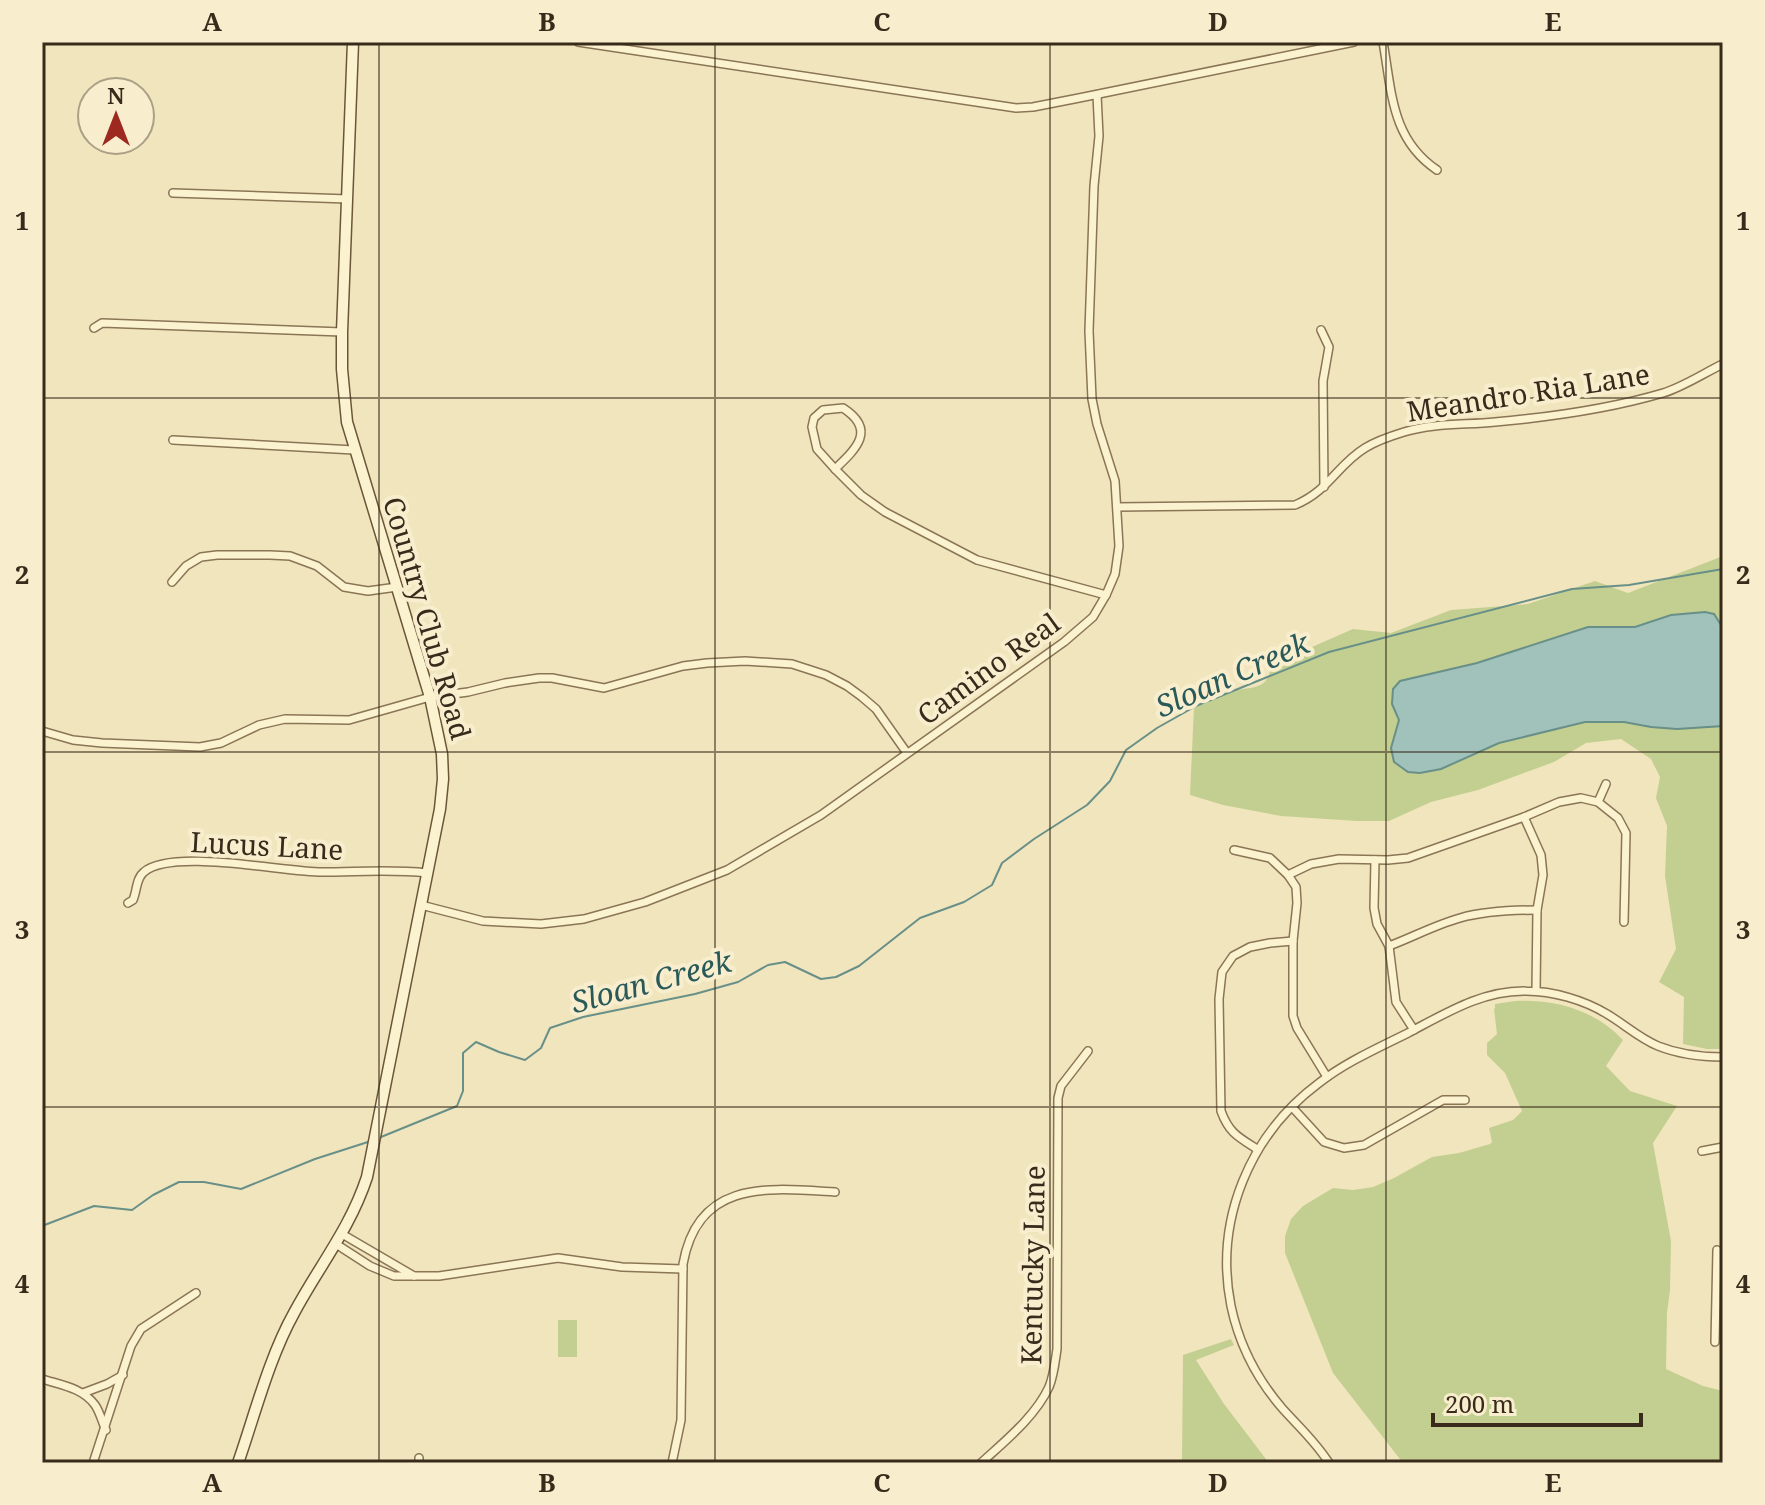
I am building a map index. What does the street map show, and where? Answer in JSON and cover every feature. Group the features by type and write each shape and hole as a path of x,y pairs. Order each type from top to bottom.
{"main road":[{"name":"Country Club Road","path":"238,1463 270,1368 293,1314 358,1203 371,1158 440,809 443,779 442,754 430,697 354,450 344,402 342,332 353,42"}],"street":[{"path":"578,42 1004,107 1033,107 1354,42"},
{"path":"1383,42 1401,130 1415,151 1437,170"},
{"name":"Camino Real","path":"421,905 483,921 541,924 584,919 645,902 727,870 821,815 1064,642 1093,617 1106,595 1117,565 1119,546 1115,481 1092,399 1090,299 1099,136 1097,95"},
{"path":"173,193 348,199"},
{"path":"94,328 102,323 342,332"},
{"path":"1321,330 1329,347 1323,381 1323,489"},
{"name":"Meandro Ria Lane","path":"1117,507 1288,506 1303,502 1323,489 1364,448 1406,432 1599,408 1665,392 1723,364"},
{"path":"835,469 855,449 861,433 859,423 843,408 823,410 814,418 812,427 817,449 835,469 861,495 885,512 977,560 1106,595"},
{"path":"173,440 354,450"},
{"path":"172,582 186,566 201,557 271,555 290,556 317,566 344,587 368,591 397,587"},
{"path":"42,731 87,742 200,747 221,743 259,725 285,719 349,720 430,697 539,678 604,688 695,664 745,661 792,664 826,675 855,691 876,709 907,753"},
{"path":"1598,802 1606,784"},
{"path":"1288,875 1311,864 1339,859 1408,858 1559,802 1581,798 1598,802 1618,818 1626,833 1624,922"},
{"path":"1524,817 1541,855 1543,875 1537,910 1536,991"},
{"path":"1234,850 1270,858 1296,887 1293,1016 1327,1077"},
{"path":"1375,860 1374,908 1377,924 1389,946 1396,1002 1414,1030"},
{"name":"Lucus Lane","path":"128,903 133,900 144,871 172,862 255,865 321,872 427,873"},
{"path":"1389,946 1462,917 1497,911 1537,910"},
{"path":"1257,1149 1235,1135 1226,1125 1221,1111 1219,999 1222,972 1233,956 1250,947 1293,941"},
{"path":"1329,1463 1260,1378 1241,1340 1231,1305 1227,1266 1230,1229 1242,1180 1257,1149 1292,1107 1327,1077 1414,1030 1459,1006 1506,992 1536,991 1564,996 1607,1014 1644,1039 1669,1050 1723,1057"},
{"name":"Kentucky Lane","path":"981,1463 1014,1433 1042,1399 1053,1375 1057,1349 1058,1098 1061,1086 1088,1051"},
{"path":"1292,1107 1324,1142 1344,1148 1364,1145 1443,1100 1465,1100"},
{"path":"1702,1151 1723,1147"},
{"path":"672,1463 681,1420 683,1269 686,1246 703,1216 728,1197 764,1190 835,1192"},
{"path":"339,1239 370,1266 394,1276 439,1276 558,1258 622,1267 683,1269"},
{"path":"339,1239 416,1277"},
{"path":"1715,1342 1720,1297 1717,1250"},
{"path":"93,1463 131,1346 141,1329 196,1293"},
{"path":"83,1393 123,1375"},
{"path":"42,1379 83,1393 95,1406 106,1430"}],"green space":[{"path":"1723,556 1723,1049 1683,1044 1684,997 1659,982 1676,949 1665,876 1667,826 1656,798 1660,777 1651,759 1621,739 1586,743 1554,762 1478,790 1431,802 1389,821 1281,816 1190,795 1194,707 1225,693 1260,685 1266,681 1271,665 1353,629 1391,633 1451,610 1528,604 1595,581 1628,593"},
{"path":"1545,1002 1574,1008 1600,1021 1623,1040 1606,1066 1630,1091 1677,1106 1653,1143 1671,1241 1666,1369 1703,1386 1723,1391 1723,1463 1403,1463 1333,1373 1285,1253 1285,1236 1291,1219 1303,1206 1333,1188 1353,1190 1373,1187 1432,1157 1490,1144 1489,1128 1513,1120 1522,1111 1505,1073 1487,1055 1487,1043 1497,1034 1495,1004"},
{"path":"558,1320 577,1320 577,1357 558,1357"},
{"path":"1231,1339 1234,1345 1196,1360 1224,1404 1269,1463 1182,1463 1183,1355"}],"water":[{"path":"1714,614 1723,628 1723,726 1677,729 1624,722 1585,722 1499,743 1441,769 1408,772 1394,762 1391,748 1399,720 1392,704 1393,689 1400,681 1477,663 1588,627 1635,627 1671,615"}],"waterway":[{"name":"Sloan Creek","path":"381,1137 457,1106 463,1091 463,1053 476,1042 525,1060 541,1048 550,1028 583,1017 738,982 768,965 785,962 821,979 836,977 859,966 920,918 964,902 992,885 1002,863 1087,805 1110,781 1126,750 1196,706 1329,652 1572,589 1629,585 1723,569"},
{"name":"Sloan Creek","path":"42,1226 94,1206 132,1210 179,1182 204,1182 241,1189 315,1159 371,1141"}]}
